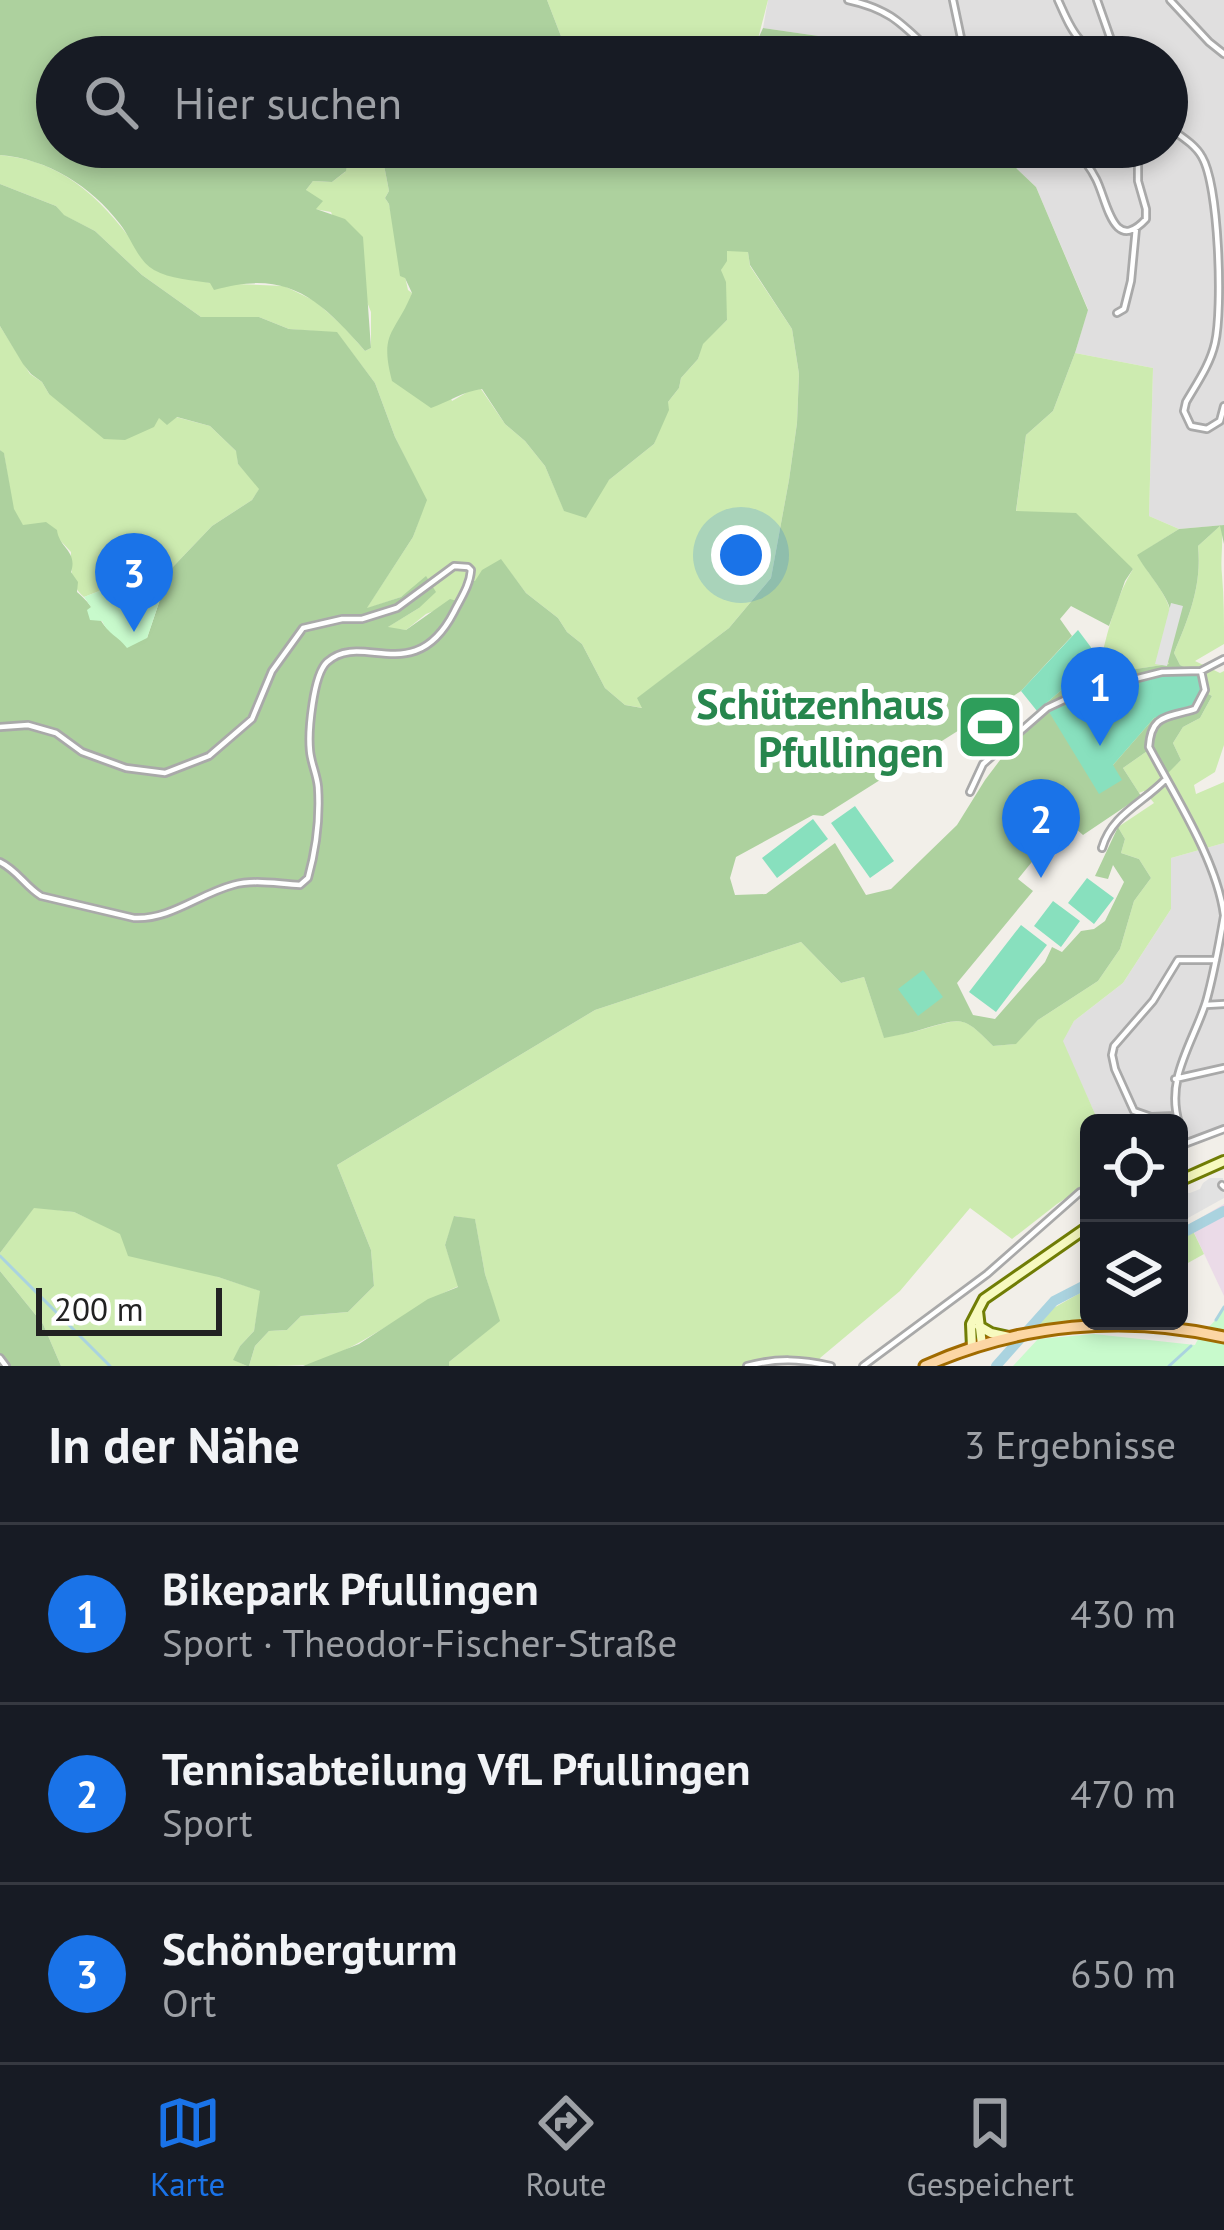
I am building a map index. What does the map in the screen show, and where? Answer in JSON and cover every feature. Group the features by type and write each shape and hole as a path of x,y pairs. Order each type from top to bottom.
{"main road":[{"path":"1188,1177 1224,1161"},
{"path":"977,1347 970,1330 984,1299 1080,1232"},
{"path":"977,1347 978,1310"},
{"path":"928,1364 1014,1336 1063,1328 1154,1325 1224,1337"},
{"path":"979,1326 1014,1336"}],"street":[{"path":"848,0 877,7 915,36"},
{"path":"953,0 961,36"},
{"path":"1058,0 1077,36"},
{"path":"1097,0 1110,36"},
{"path":"1170,0 1224,54"},
{"path":"1188,143 1208,170 1220,302 1214,349 1184,412 1191,426 1207,429 1220,421 1224,406"},
{"path":"1090,168 1112,222 1122,230 1136,228 1146,219 1138,168"},
{"path":"1117,313 1124,309 1131,281 1136,228"},
{"path":"0,727 28,725 56,733 82,752 126,768 166,773 209,755 252,719 272,670 303,628 397,608 454,566 468,567 472,574 450,619 424,648 403,654 344,653 322,667 310,720 310,752 318,784 316,833 308,878 299,885 254,882 230,886 150,919 134,918 41,896 0,862"},
{"path":"970,792 983,764 1047,708 1079,693 1162,672 1201,671 1224,659"},
{"path":"1178,1114 1175,1079 1205,1005 1224,915 1221,891 1149,747 1150,729 1156,722 1195,709 1204,690 1201,671"},
{"path":"1102,848 1113,821 1166,779"},
{"path":"1142,1114 1134,1111 1115,1069 1112,1050 1153,1001 1178,960 1216,960"},
{"path":"1205,1005 1224,1004"},
{"path":"1175,1079 1224,1068"},
{"path":"1188,1142 1224,1129"},
{"path":"863,1366 987,1274 1080,1192"},
{"path":"987,1274 997,1288"},
{"path":"0,1358 6,1366"},
{"path":"747,1366 803,1359 831,1366"}],"shaded area":[{"path":"768,0 1224,0 1224,525 1179,529 1149,516 1153,368 1075,353 1088,309 1036,187 1016,168 1188,168 1188,36 818,36 763,28"},
{"path":"1171,603 1183,606 1167,666 1155,664"},
{"path":"1224,843 1224,1126 1188,1139 1188,1114 1095,1114 1062,1041 1074,1021 1123,983 1171,909 1171,858"},
{"path":"1223,1178 1224,1198 1188,1218 1188,1193"},
{"path":"1224,1204 1224,1296 1190,1224"}],"green space":[{"path":"0,0 547,0 561,36 36,36 36,162 0,155"},
{"path":"547,0 768,0 759,36 561,36"},
{"path":"763,28 818,36 759,36"},
{"path":"0,155 49,168 89,193 152,268 210,283 284,286 315,301 365,351 371,348 371,312 331,212 314,209 306,190 313,181 332,182 346,168 385,168 389,191 385,198 412,293 410,300 452,401 481,389 505,424 545,466 564,510 654,444 681,378 698,359 702,344 727,320 721,270 726,251 748,251 750,266 792,329 799,374 797,423 771,578 729,628 638,698 643,708 625,705 605,688 582,644 526,593 501,560 475,582 467,580 457,602 426,614 406,630 386,628 419,608 418,585 401,597 366,609 413,537 426,500 375,383 337,333 289,329 259,317 201,317 142,275 95,231 63,215 56,206 0,184"},
{"path":"346,168 332,182 313,181 306,190 323,201 316,209 345,219 363,237 371,348 365,351 316,303 281,286 239,284 214,290 210,283 154,270 108,210 51,169"},
{"path":"385,168 1016,168 1036,187 1088,310 1053,411 1026,435 1016,511 1076,513 1133,569 1109,626 1071,606 1060,619 1072,636 1021,691 823,816 813,815 736,857 730,878 735,895 766,894 835,843 866,895 891,889 957,825 1037,711 1102,655 1129,670 1169,664 1170,608 1137,555 1179,529 1224,525 1224,544 1220,526 1198,546 1196,588 1174,653 1180,665 1198,674 1162,675 1080,697 1113,765 1154,718 1192,705 1201,690 1212,696 1200,718 1183,727 1173,743 1181,760 1168,773 1153,747 1123,768 1141,796 1083,835 1066,820 1018,879 1033,891 957,983 973,1015 995,1019 1045,962 1052,947 1062,952 1081,931 1105,921 1124,882 1113,865 1108,879 1095,876 1118,827 1125,839 1121,853 1139,859 1151,878 1134,901 1120,949 1098,981 1038,1020 1016,1044 993,1046 968,1024 954,1021 884,1038 864,977 841,983 801,942 595,1010 337,1165 371,1250 374,1286 348,1312 301,1316 287,1330 269,1331 255,1346 247,1366 233,1360 254,1331 260,1291 128,1256 120,1234 74,1212 34,1208 0,1253 0,450 14,509 23,525 46,522 57,530 72,559 77,592 105,626 130,637 147,638 170,570 212,526 252,500 259,489 238,464 236,451 210,426 177,417 167,425 159,418 154,427 125,440 104,439 31,374 0,326 0,184 56,206 95,231 142,275 201,317 259,317 289,329 337,332 375,383 395,437 427,500 413,537 367,608 401,597 426,576 436,592 388,627 406,630 450,599 457,601 467,580 475,581 482,570 501,559 526,593 582,644 605,688 625,705 642,708 637,698 729,628 771,578 797,423 799,374 792,329 750,265 748,252 727,251 721,270 727,320 703,344 698,359 681,378 654,444 609,480 586,518 564,511 545,466 505,424 482,389 431,408 392,381 388,342 412,293 400,276 385,198 389,191"},
{"path":"0,326 30,374 49,394 210,426 237,452 238,464 260,488 252,500 212,526 170,570 140,575 84,597 74,582 71,552 57,537 57,530 23,526 13,509 0,450"},
{"path":"1075,353 1153,368 1149,516 1179,529 1138,555 1169,607 1170,664 1129,670 1102,655 1133,569 1016,512 1026,435 1053,411"},
{"path":"1221,525 1224,644 1195,661 1224,671 1224,745 1215,772 1194,785 1196,794 1224,782 1224,843 1171,858 1171,909 1123,983 1074,1021 1063,1041 1095,1114 1080,1114 1080,1189 1012,1239 970,1208 900,1291 819,1363 449,1366 499,1321 475,1220 455,1216 445,1245 459,1286 326,1358 306,1365 249,1366 255,1346 269,1331 287,1330 301,1316 348,1312 374,1286 371,1250 337,1165 595,1010 801,942 841,983 864,977 884,1037 962,1022 993,1046 1015,1044 1038,1020 1098,981 1120,949 1134,901 1151,878 1139,859 1121,853 1125,839 1118,827 1154,803 1144,791 1139,793 1123,768 1153,747 1168,772 1181,760 1173,743 1183,727 1200,718 1212,696 1201,690 1192,705 1154,718 1113,765 1122,780 1099,794 1049,712 1080,697 1162,675 1196,674 1180,665 1174,653 1196,588 1198,546"},
{"path":"170,570 147,638 127,648 102,621 90,620 87,610 91,607 84,597 140,575"},
{"path":"1078,630 1099,658 1037,711 1021,691"},
{"path":"1198,674 1201,690 1192,705 1154,718 1113,765 1122,780 1099,794 1049,712 1080,697 1162,675"},
{"path":"855,806 894,861 870,878 831,823"},
{"path":"813,819 828,839 777,878 762,858"},
{"path":"1087,878 1114,898 1094,924 1068,903"},
{"path":"1053,901 1080,921 1061,947 1034,926"},
{"path":"1021,925 1047,945 996,1012 969,992"},
{"path":"923,970 943,997 918,1016 898,989"},
{"path":"34,1207 74,1212 218,1277 261,1291 254,1331 234,1360 247,1366 61,1366 43,1324 0,1271 0,1253"},
{"path":"454,1216 475,1219 500,1321 449,1366 303,1366 359,1344 428,1299 458,1287 445,1245"},
{"path":"1192,1229 1204,1254 1188,1263 1188,1231"},
{"path":"0,1271 43,1324 61,1366 0,1366"},
{"path":"1080,1293 1080,1322 1038,1325 1050,1310"},
{"path":"1224,1305 1224,1366 1013,1366 1038,1339 1094,1334 1195,1345"}],"waterway":[{"path":"1188,1230 1224,1211"},
{"path":"0,1256 110,1366"},
{"path":"996,1366 1054,1301 1080,1288"},
{"path":"1216,1320 1224,1307"},
{"path":"1169,1366 1191,1346"}],"place":[{"name":"Schönbergturm","path":"134,632"},
{"name":"Schützenhaus Pfullingen","path":"990,727"},
{"name":"Bikepark Pfullingen","path":"1100,746"},
{"name":"Tennisabteilung VfL Pfullingen","path":"1041,878"}]}
